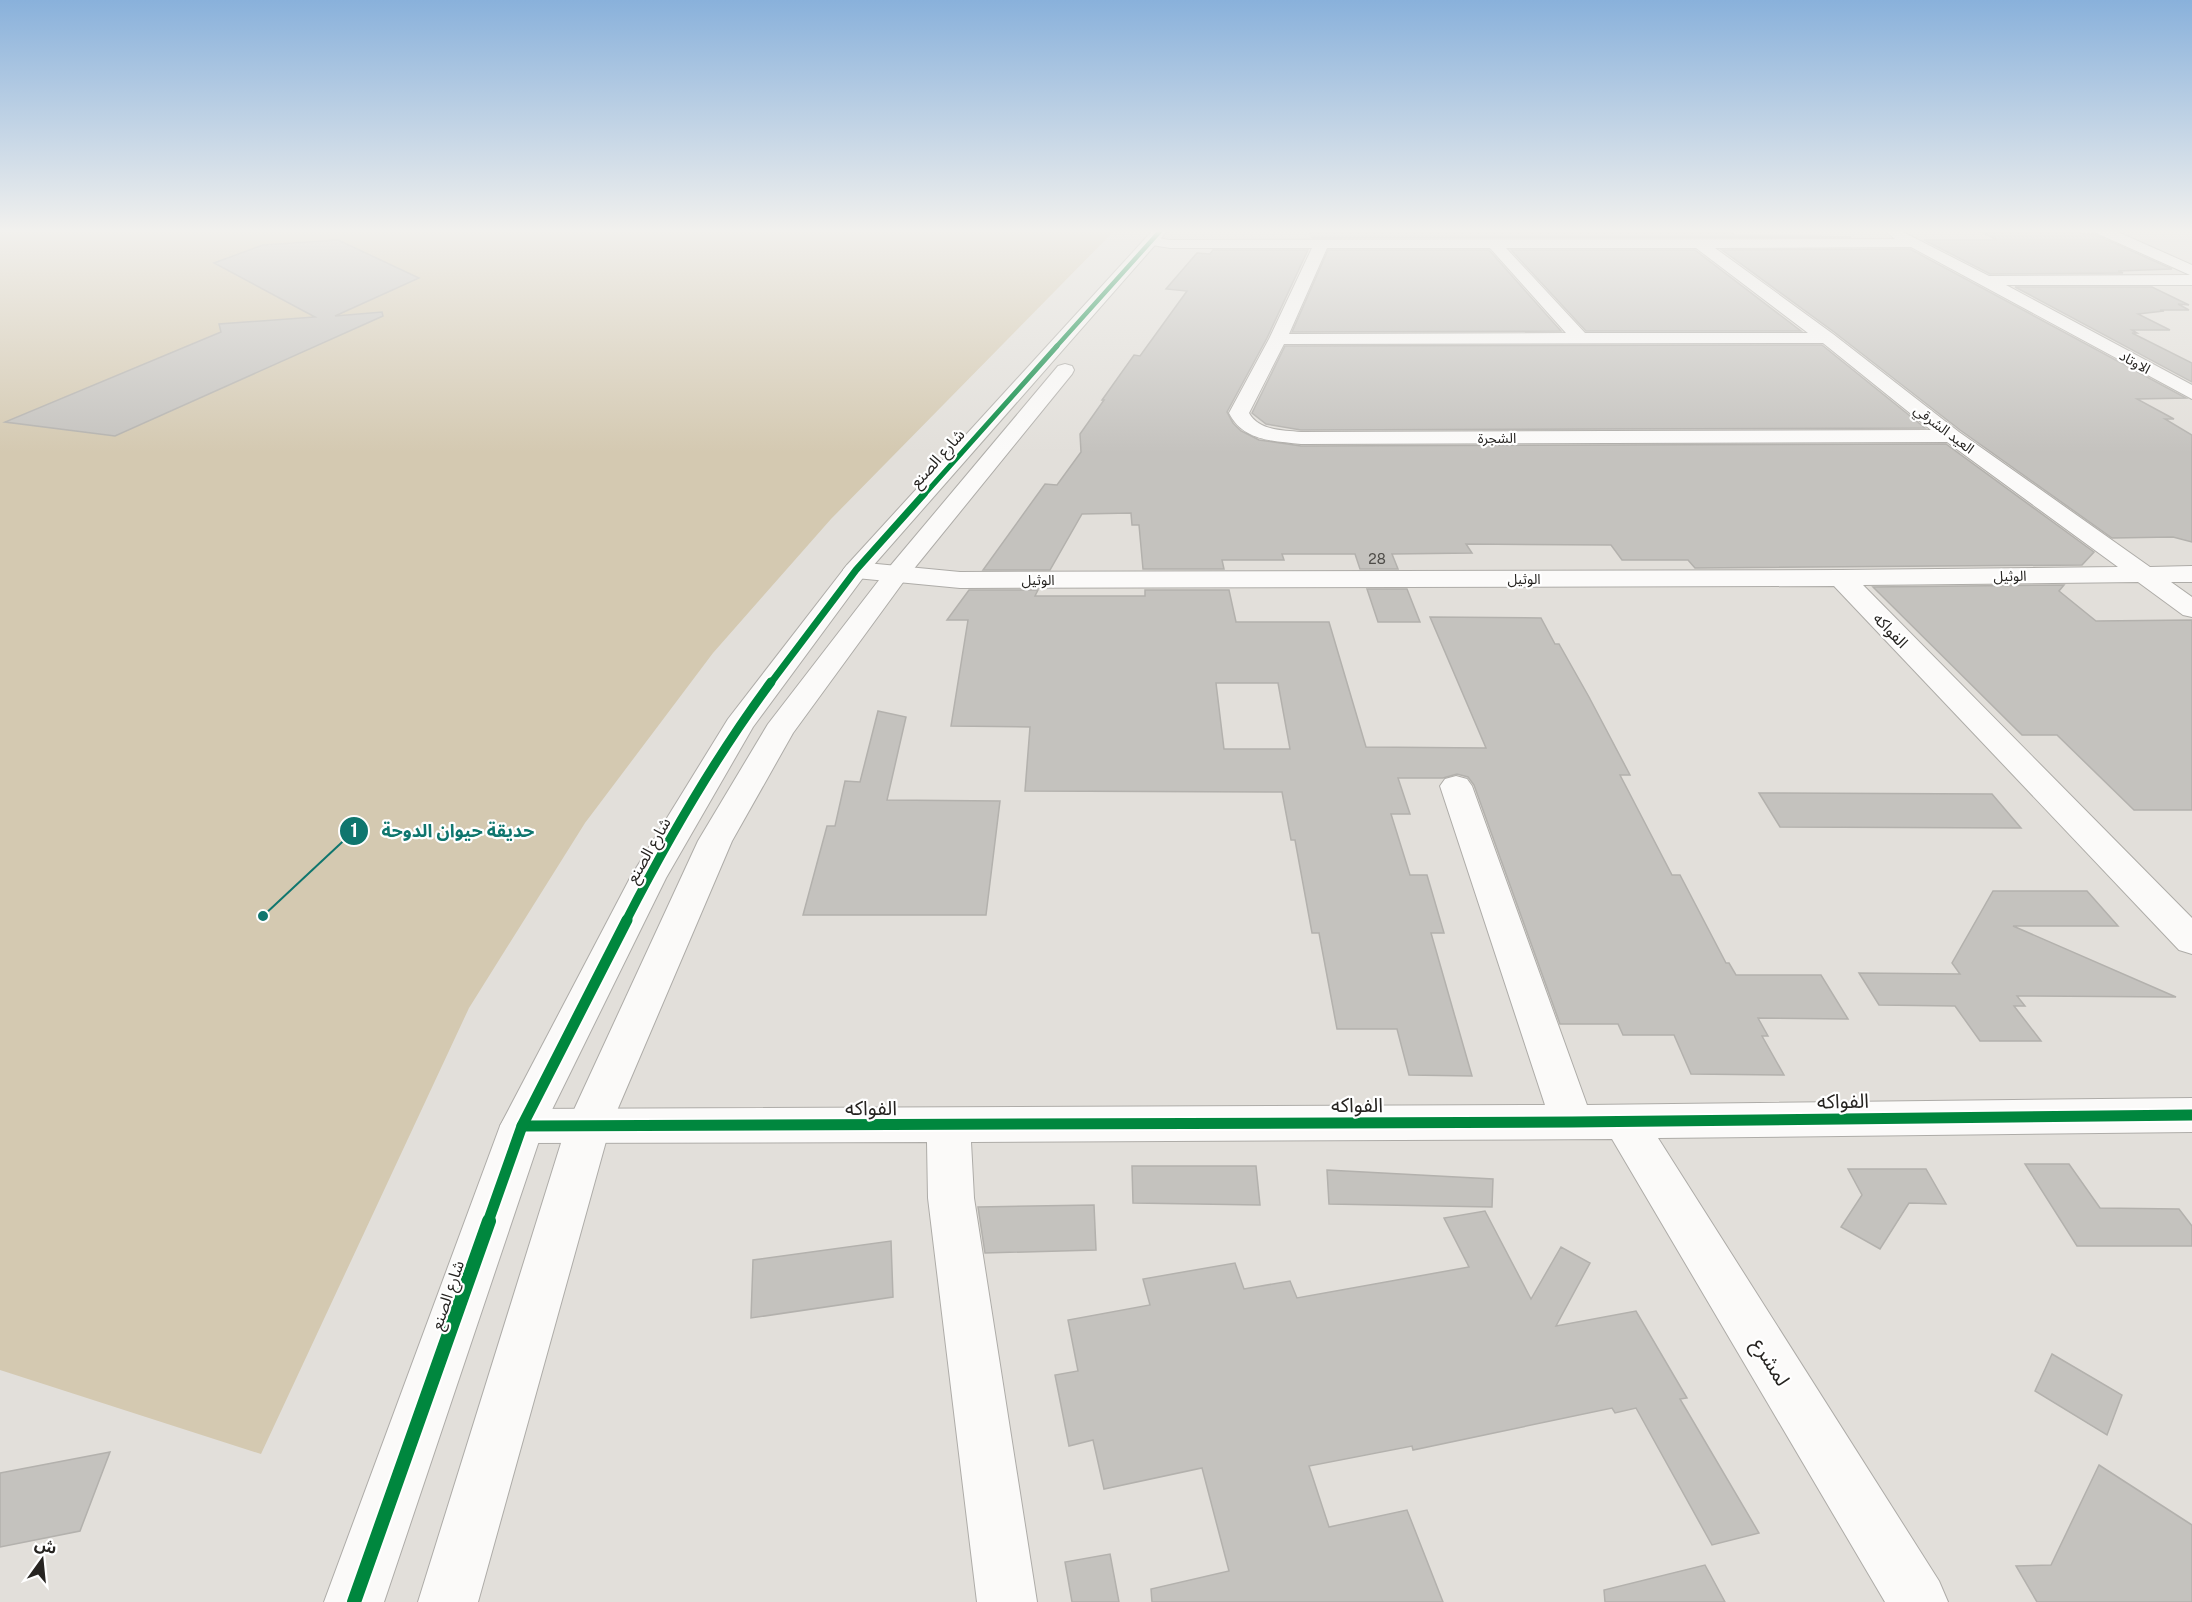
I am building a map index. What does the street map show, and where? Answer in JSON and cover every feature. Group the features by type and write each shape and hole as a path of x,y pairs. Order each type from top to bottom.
{"street":[{"name":"شارع الصنع","path":"354,1602 522,1126 648,878 739,724 856,570 1023,402 1108,304"},
{"name":"الشجرة","path":"1294,304 1239,413 1242,421 1250,429 1301,438 1952,436"},
{"path":"1549,304 1580,338"},
{"name":"العيد الشرقي","path":"1781,304 1952,436 2192,609"},
{"name":"الاوتاد","path":"2029,304 2192,393"},
{"path":"1278,339 1827,338"},
{"name":"شارع الصنع","path":"448,1602 588,1127 715,841 779,731 1023,402"},
{"name":"الوثيل","path":"856,570 895,576 960,580 1841,578 2192,574"},
{"name":"الفواكه","path":"1841,578 2192,941"},
{"path":"1456,786 1572,1122"},
{"name":"الفواكه","path":"522,1126 1572,1122 2192,1115"},
{"name":"لمشرع","path":"1623,1121 1918,1602"},
{"path":"948,1126 951,1198 1007,1602"}],"shaded area":[{"path":"0,304 1043,304 831,519 713,653 585,823 469,1008 261,1454 0,1370"}],"building":[{"path":"290,304 362,304 335,316 382,312 383,316 115,436 5,422 221,332 219,324 315,317"},
{"path":"1178,304 1283,304 1227,412 1241,431 1259,440 1301,446 1946,444 2094,552 2082,565 1695,568 1688,560 1622,560 1611,545 1466,544 1472,553 1392,554 1398,569 1360,569 1355,554 1282,554 1284,560 1222,560 1224,569 1143,569 1139,525 1132,525 1131,513 1082,514 1050,570 983,570 1045,484 1057,485 1081,452 1080,434 1134,355 1140,356"},
{"path":"1304,304 1537,304 1561,331 1292,332"},
{"path":"1561,304 1765,304 1801,331 1586,331"},
{"path":"1795,304 2011,304 2186,398 2137,399 2174,419 2165,419 2192,435 2192,542 2173,537 2112,538 1960,430"},
{"path":"2046,304 2186,304 2189,305 2178,304 2189,310 2160,310 2164,311 2138,314 2170,330 2132,330 2137,333 2132,333 2192,363 2192,382"},
{"path":"1822,345 1925,428 1301,430 1266,424 1252,413 1285,346"},
{"path":"2064,585 2059,591 2096,621 2192,620 2192,810 2134,810 2057,735 2022,735 1873,587"},
{"path":"1367,589 1407,589 1420,622 1378,622"},
{"path":"969,590 1038,590 1035,596 1145,596 1145,590 1229,590 1236,622 1329,622 1366,747 1486,748 1430,617 1541,618 1555,644 1559,644 1630,775 1620,775 1672,875 1680,875 1726,963 1729,963 1736,975 1821,975 1848,1019 1758,1018 1768,1036 1762,1036 1784,1075 1691,1074 1674,1035 1623,1035 1618,1024 1560,1024 1474,785 1468,777 1457,774 1443,778 1398,778 1410,814 1391,814 1410,875 1427,875 1444,933 1431,933 1472,1076 1409,1075 1397,1029 1337,1029 1319,933 1312,933 1295,840 1291,840 1282,792 1025,791 1030,727 951,726 968,620 947,620","holes":["1216,683 1278,683 1290,749 1224,749"]},
{"path":"878,711 906,717 887,800 1000,801 986,915 803,915 827,826 835,826 845,781 860,782"},
{"path":"1759,793 1992,794 2021,828 1780,827"},
{"path":"1993,891 2087,891 2118,926 2013,926 2176,997 2017,996 2025,1006 2014,1006 2041,1041 1980,1041 1955,1006 1879,1005 1859,973 1960,974 1952,963"},
{"path":"2025,1164 2069,1164 2100,1208 2179,1209 2192,1226 2192,1246 2077,1246"},
{"path":"1132,1166 1256,1166 1260,1205 1133,1203"},
{"path":"1848,1169 1926,1169 1946,1204 1909,1203 1880,1249 1841,1227 1862,1195"},
{"path":"1327,1170 1493,1179 1492,1207 1329,1204"},
{"path":"1094,1205 1096,1250 985,1253 978,1207"},
{"path":"1485,1211 1531,1299 1561,1247 1590,1263 1556,1326 1636,1311 1687,1398 1680,1399 1759,1533 1712,1545 1636,1408 1615,1413 1612,1408 1413,1450 1412,1446 1309,1466 1329,1527 1407,1510 1443,1602 1152,1602 1151,1589 1229,1571 1202,1468 1104,1489 1093,1440 1069,1446 1055,1375 1078,1371 1068,1320 1150,1305 1143,1279 1235,1263 1244,1289 1290,1281 1297,1298 1469,1267 1444,1218"},
{"path":"891,1241 893,1297 751,1318 753,1260"},
{"path":"2052,1354 2122,1395 2107,1435 2035,1391"},
{"path":"110,1452 80,1531 0,1547 0,1473"},
{"path":"2099,1465 2192,1525 2192,1602 2037,1602 2016,1566 2051,1565"},
{"path":"1110,1554 1119,1602 1072,1602 1065,1562"},
{"path":"1705,1565 1725,1602 1605,1602 1604,1590"}],"cycle path":[{"path":"354,1602 522,1126 648,878 739,725 856,570 1095,304"},
{"path":"522,1126 1572,1122 2192,1115"}],"place":[{"name":"حديقة حيوان الدوحة","path":"263,916"}]}
